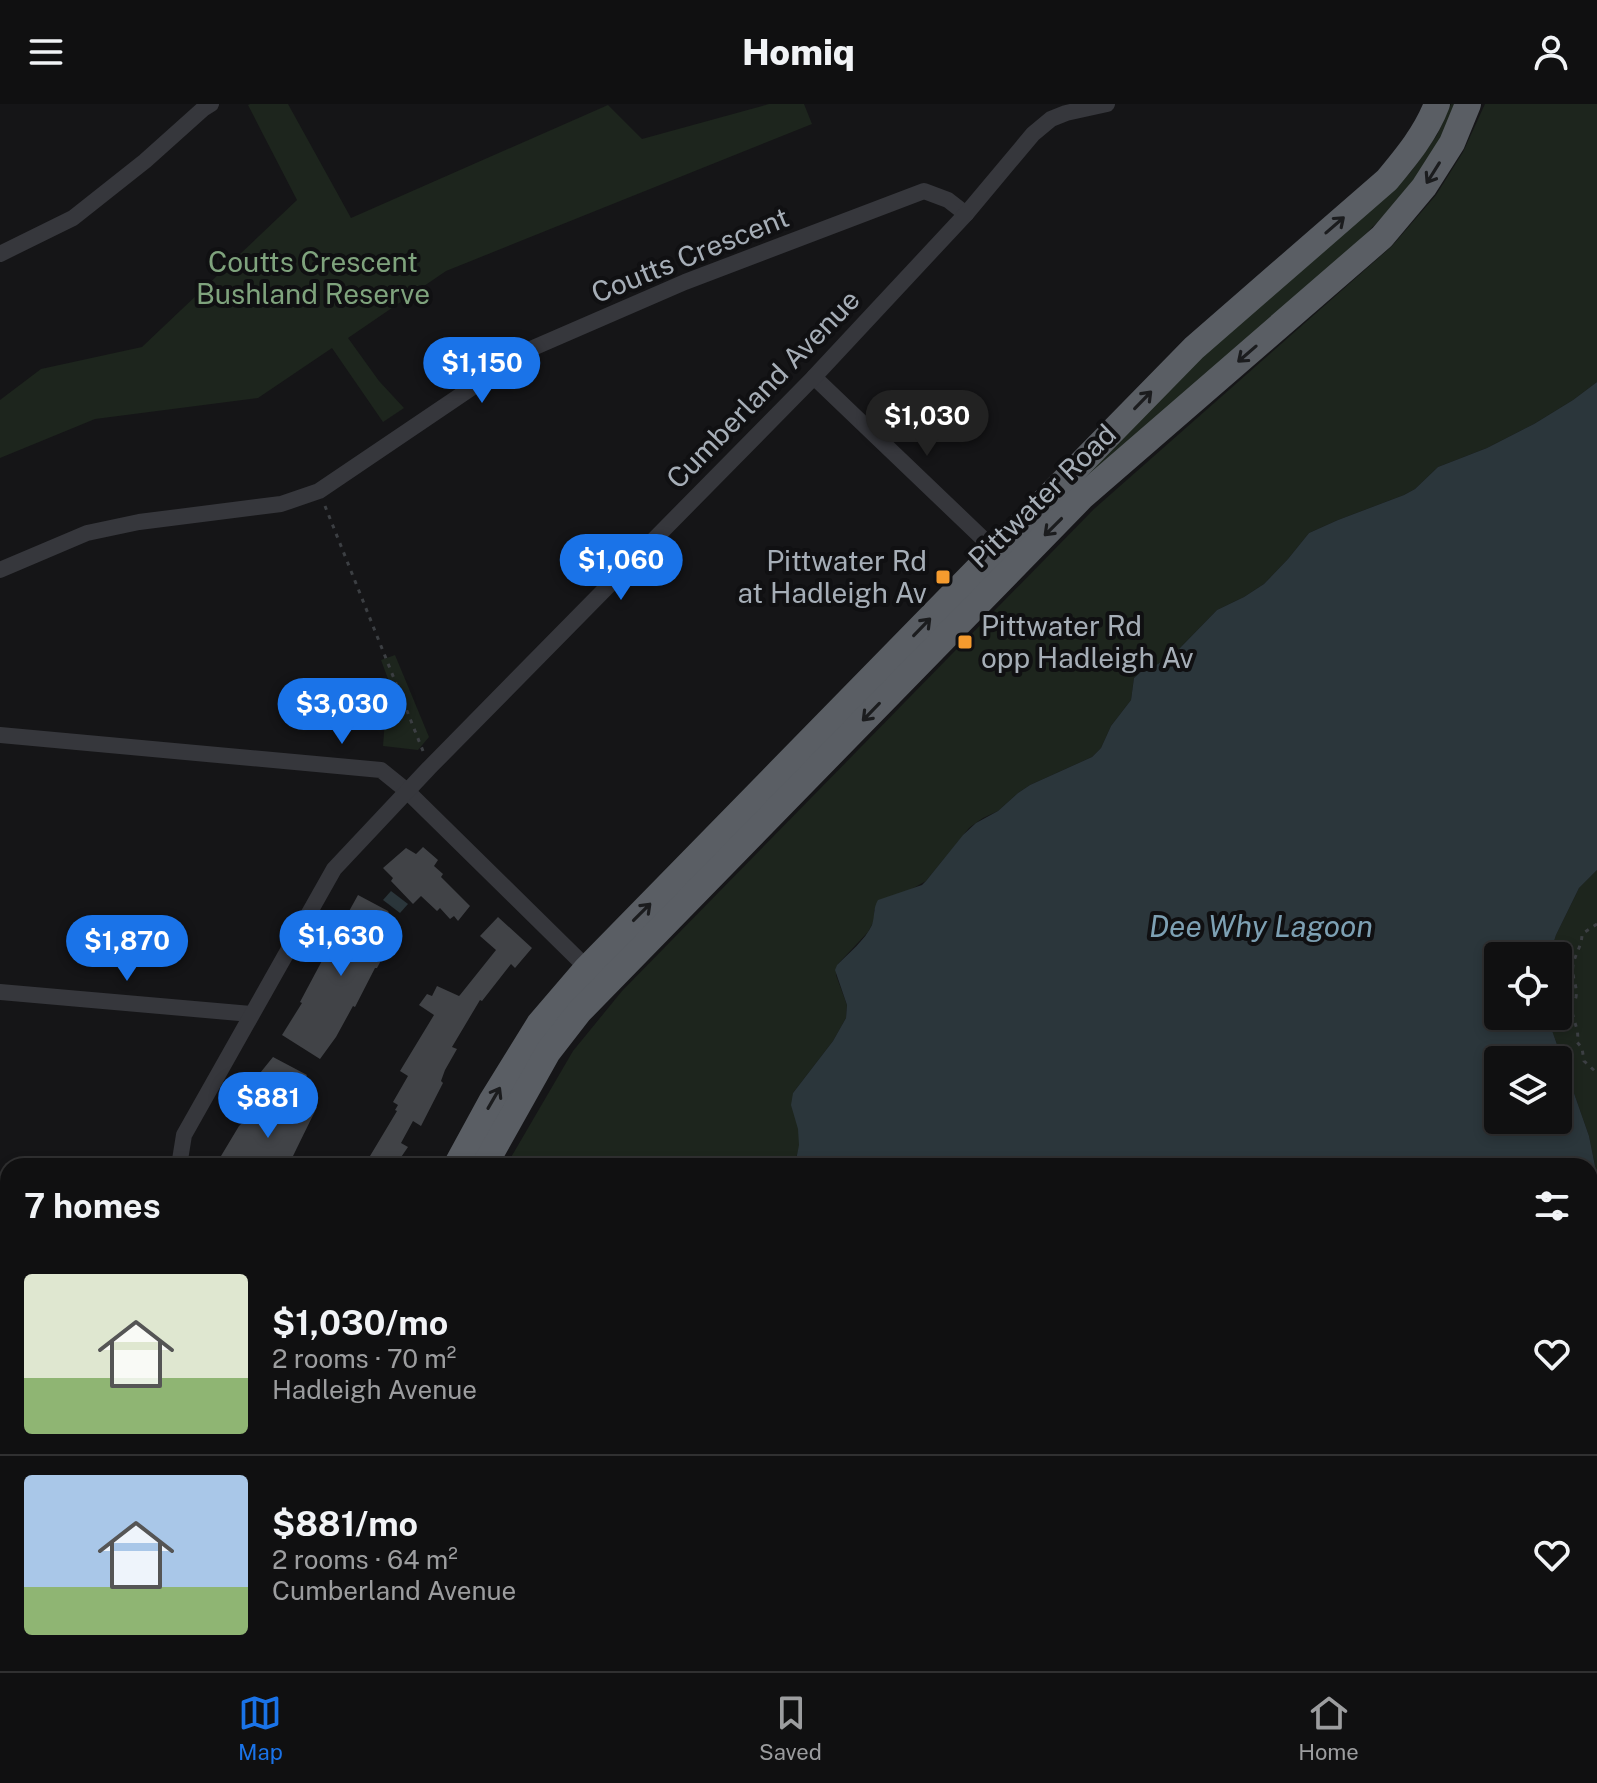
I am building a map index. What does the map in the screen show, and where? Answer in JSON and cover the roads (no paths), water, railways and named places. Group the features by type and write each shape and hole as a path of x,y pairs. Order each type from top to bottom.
{"highway":[{"name":"Pittwater Road","path":"488,1158 548,1052 579,1012 1004,559 1194,348 1387,180 1414,148 1437,104"},
{"name":"Pittwater Road","path":"460,1158 539,1024 587,968 1004,559 1082,497 1382,237 1424,187 1452,143 1468,104"}],"street":[{"path":"0,254 73,218 211,104"},
{"name":"Cumberland Avenue","path":"180,1158 184,1135 334,869 429,768 814,377 966,214 1033,134 1051,119 1107,104"},
{"name":"Coutts Crescent","path":"0,570 87,533 139,522 281,504 319,491 526,351 656,295 924,191 948,200 966,214"},
{"path":"814,377 1004,559"},
{"path":"0,735 381,770 407,791 587,968"},
{"path":"0,992 251,1014"}],"water":[{"name":"Dee Why Lagoon","path":"1597,382 1597,870 1579,888 1554,942 1484,942 1484,1030 1552,1030 1558,1046 1484,1046 1484,1134 1572,1134 1572,1087 1593,1158 796,1158 799,1145 791,1105 793,1093 833,1041 846,1018 847,1005 835,970 869,931 878,900 922,885 976,823 998,811 1030,785 1092,757 1131,700 1134,678 1179,649 1217,610 1264,584 1309,533 1404,495 1438,467 1487,448 1534,424"},
{"path":"391,891 408,904 400,913 383,900"}],"place":[{"name":"Pittwater Rd at Hadleigh Av","path":"943,577"},
{"name":"Pittwater Rd opp Hadleigh Av","path":"965,642"}],"park label":[{"name":"Coutts Crescent Bushland Reserve","path":"313,278"}]}
